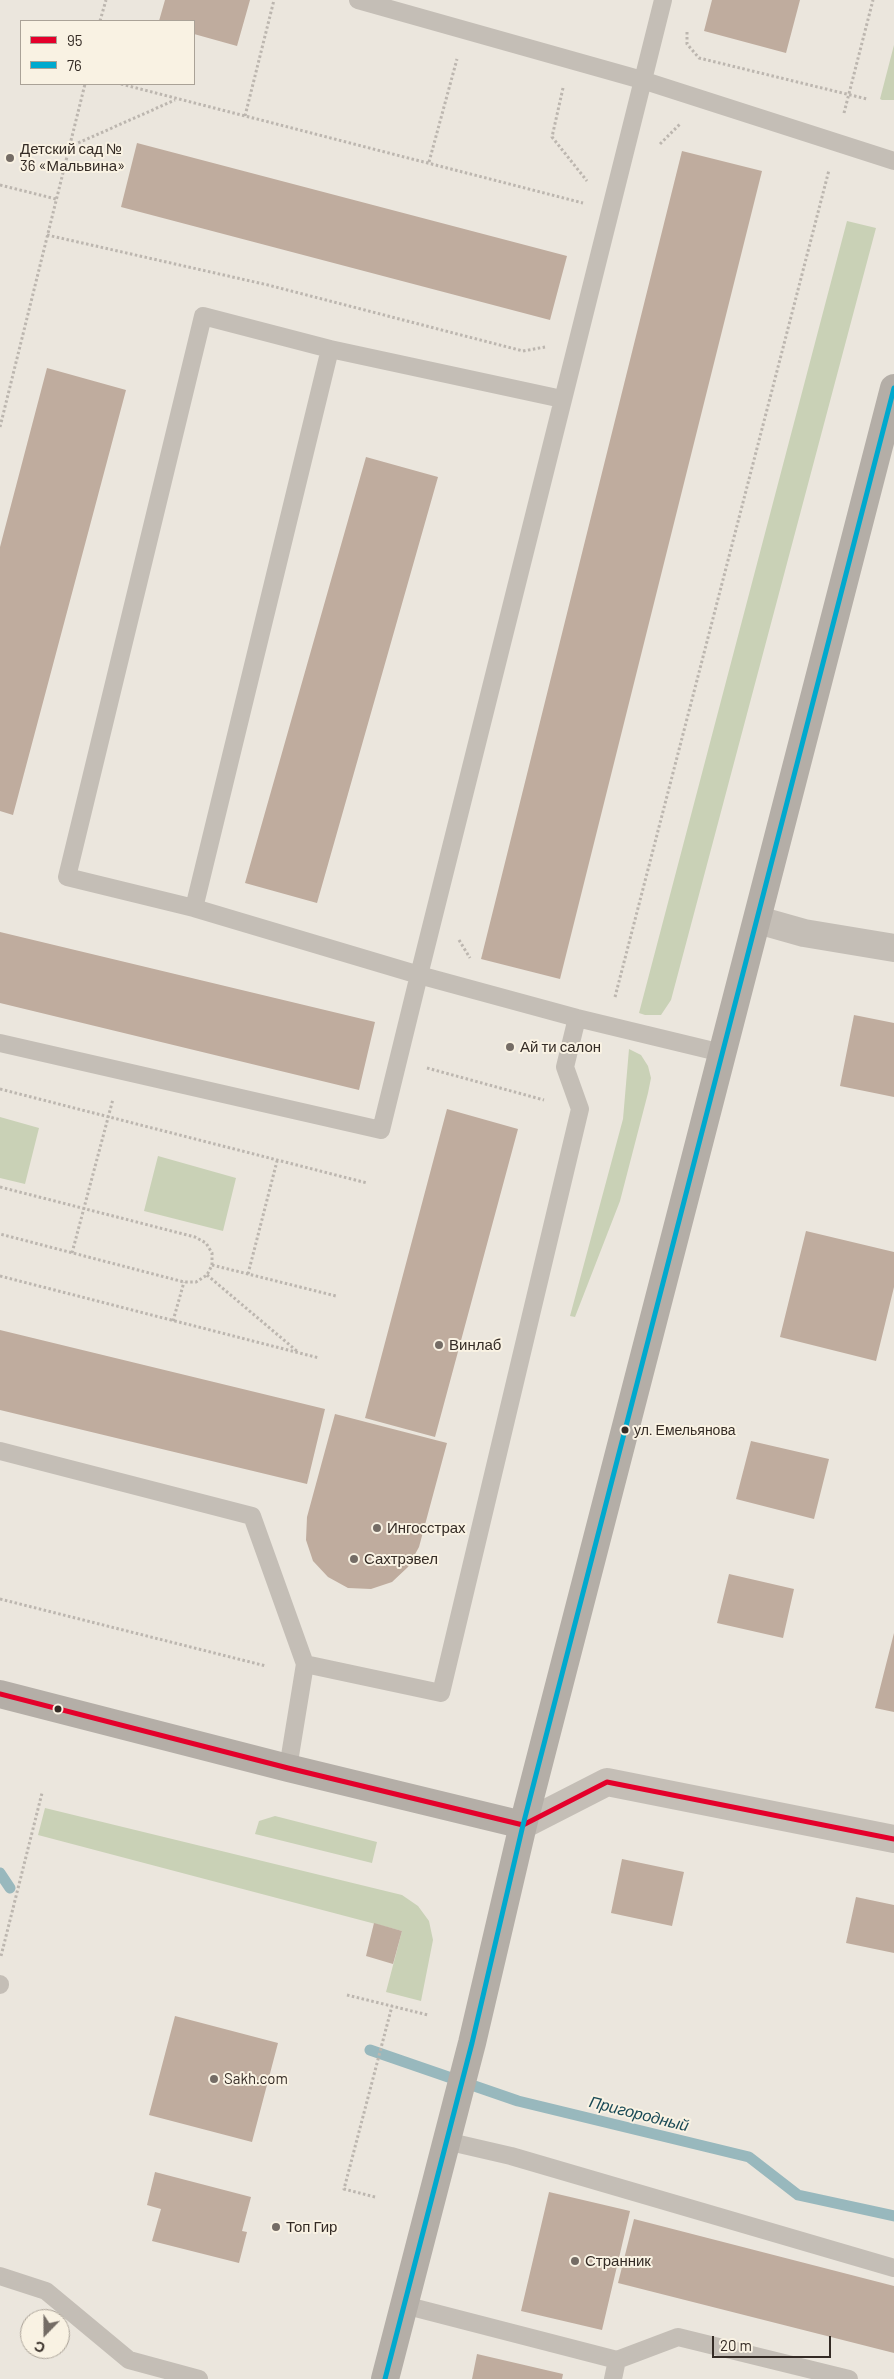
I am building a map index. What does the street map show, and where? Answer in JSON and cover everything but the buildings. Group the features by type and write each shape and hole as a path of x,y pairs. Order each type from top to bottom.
{"main road":[{"path":"385,2379 472,2043 523,1825 894,388"},
{"path":"0,1694 288,1768 523,1825"}],"street":[{"path":"758,920 804,933 894,948"},
{"path":"523,1825 607,1782 894,1840"}],"lane":[{"path":"358,0 642,80 894,161"},
{"path":"0,1043 381,1130 663,0"},
{"path":"562,399 330,349 203,316 67,877 194,908 419,975 577,1018 722,1053"},
{"path":"194,908 330,349"},
{"path":"305,1664 441,1693 580,1109 565,1067 577,1018"},
{"path":"0,1451 252,1516 305,1664 288,1768"},
{"path":"446,2141 511,2156 894,2268"},
{"path":"0,2276 46,2291 129,2360 199,2379"},
{"path":"404,2305 617,2360 678,2337 849,2379"},
{"path":"612,2379 617,2360"}],"path":[{"path":"100,20 106,0"},
{"path":"245,116 274,0"},
{"path":"612,1006 873,0"},
{"path":"687,23 687,44 699,58 867,98"},
{"path":"429,162 462,40 459,29"},
{"path":"565,80 552,137 588,182"},
{"path":"0,427 85,85"},
{"path":"125,85 590,205"},
{"path":"69,147 176,99"},
{"path":"658,150 661,141 681,124 688,122"},
{"path":"0,185 56,199"},
{"path":"47,235 268,285 523,351 538,350 551,343"},
{"path":"458,938 474,964"},
{"path":"398,1061 580,1109"},
{"path":"72,1253 120,1070"},
{"path":"0,1089 367,1183"},
{"path":"248,1274 277,1161"},
{"path":"0,1187 195,1237 206,1243 212,1254 212,1265 207,1275 196,1282 184,1282 0,1234"},
{"path":"212,1265 336,1296"},
{"path":"207,1275 299,1353"},
{"path":"0,1276 319,1358"},
{"path":"173,1321 184,1282"},
{"path":"0,1599 266,1666"},
{"path":"0,1985 1,1952 42,1793"},
{"path":"347,1995 428,2015"},
{"path":"375,2197 344,2188 392,2006"}],"green space":[{"path":"894,45 894,100 882,100 880,99"},
{"path":"847,221 876,228 671,1000 661,1015 645,1015 639,1013"},
{"path":"629,1049 641,1055 648,1066 651,1078 648,1093 620,1201 575,1317 570,1316 623,1119"},
{"path":"0,1117 39,1128 25,1184 0,1178"},
{"path":"158,1156 236,1178 223,1231 144,1211"},
{"path":"45,1808 402,1895 418,1906 429,1921 433,1940 421,2001 386,1992 402,1931 38,1835"},
{"path":"275,1816 377,1842 372,1863 255,1834 259,1821"}],"waterway":[{"name":"Пригородный","path":"0,1873 10,1888"},
{"name":"Пригородный","path":"370,2050 518,2101 749,2157 798,2195 894,2216"}],"transit line":[{"name":"76","path":"385,2379 472,2043 523,1825 894,388"},
{"name":"95","path":"0,1694 288,1768 523,1825 607,1782 894,1839"}],"place":[{"name":"Детский сад № 36 «Мальвина»","path":"10,158"},
{"name":"Ай ти салон","path":"510,1047"},
{"name":"Винлаб","path":"439,1345"},
{"name":"ул. Емельянова","path":"625,1430"},
{"name":"Ингосстрах","path":"377,1528"},
{"name":"Сахтрэвел","path":"354,1559"},
{"name":"Sakh.com","path":"214,2079"},
{"name":"Топ Гир","path":"276,2227"},
{"name":"Странник","path":"575,2261"}]}
